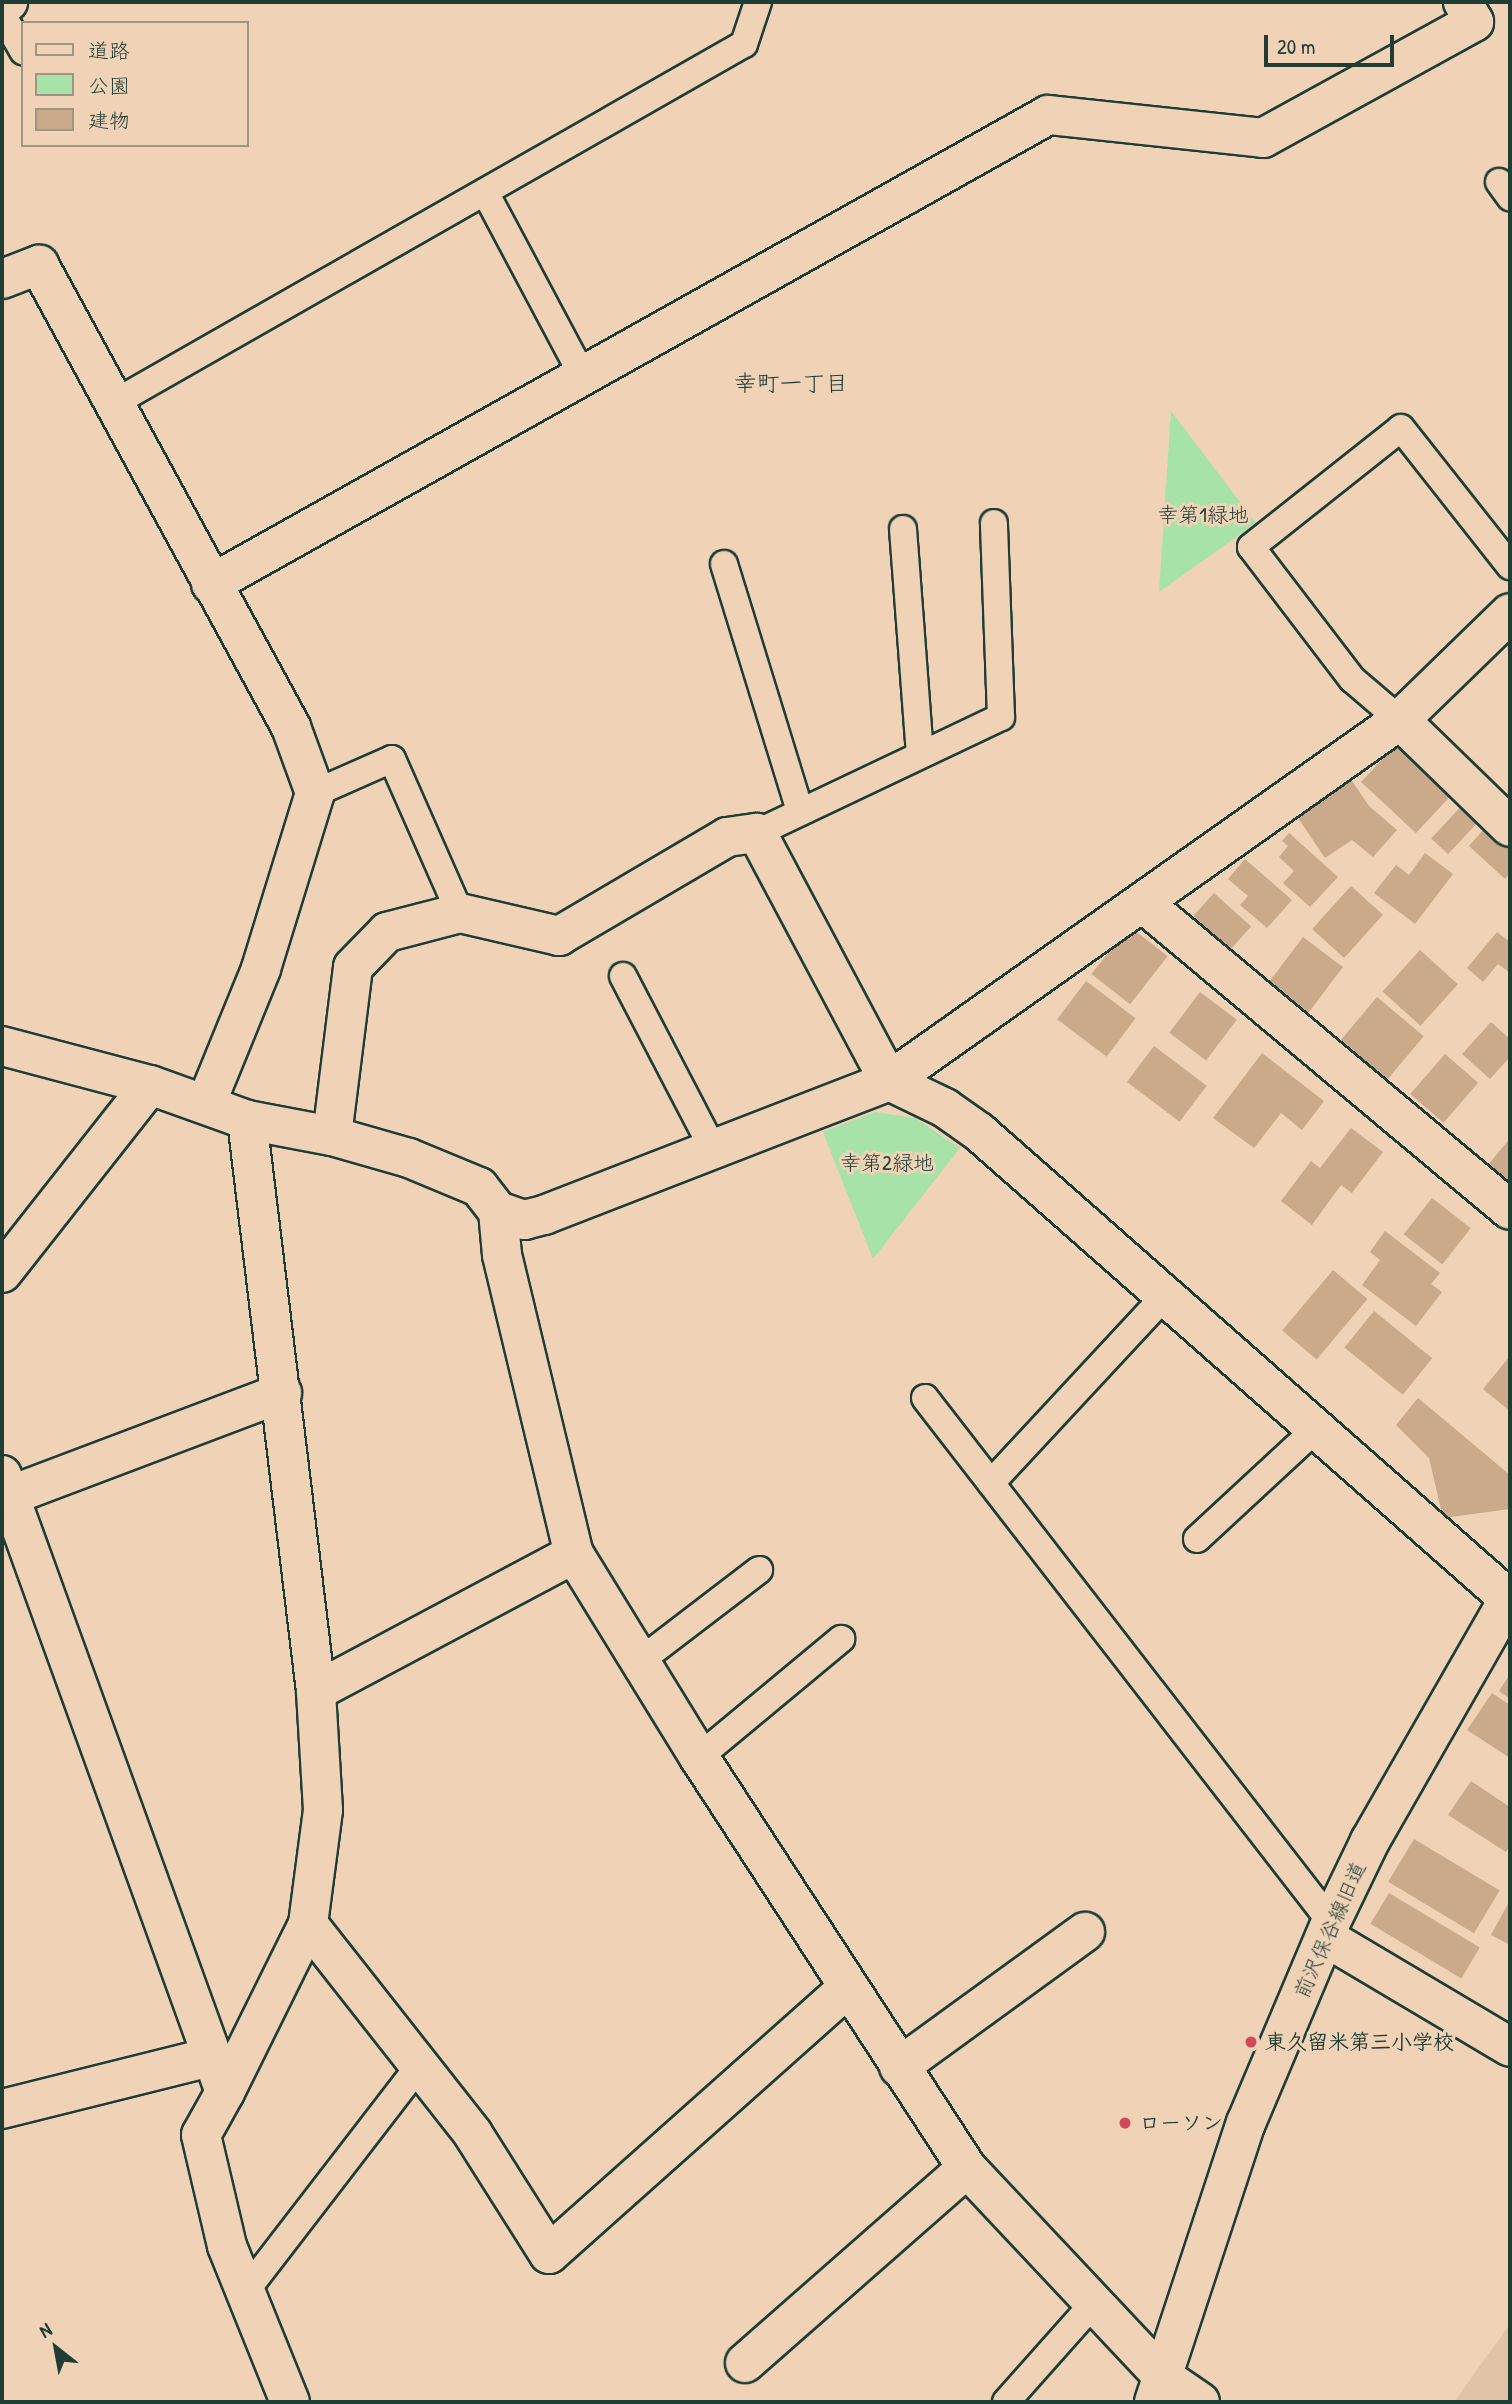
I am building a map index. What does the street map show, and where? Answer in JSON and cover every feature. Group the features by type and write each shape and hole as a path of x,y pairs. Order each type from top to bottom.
{"street":[{"path":"2,5 8,2"},
{"path":"211,584 1048,116 1263,138 1474,22 1463,2"},
{"path":"2,279 39,265 291,727 316,793 261,969 206,1104"},
{"path":"2,1046 150,1085 247,1120 332,1136 409,1158 479,1187 499,1211 524,1220 544,1215 712,1147 889,1081 1400,720 1510,613"},
{"path":"1400,720 1510,827"},
{"path":"332,1136 353,967 387,932 460,913 559,936 727,837 757,833 889,1081 945,1108 979,1132 1510,1598"},
{"path":"1143,903 1510,1210"},
{"path":"2,1273 150,1085"},
{"path":"247,1120 316,1691 323,1811 308,1924 201,2135 228,2246 290,2402"},
{"path":"499,1211 502,1255 574,1554 699,1757 967,2168 1093,2304 1158,2389 1200,2402"},
{"path":"225,2092 210,2057 5,1486 282,1393"},
{"path":"316,1691 574,1554"},
{"name":"前沢保谷線旧道","path":"1158,2389 1246,2123 1328,1929 1370,1841 1510,1598"},
{"path":"308,1924 473,2134 549,2254 848,1988"},
{"path":"1328,1929 1510,2048"},
{"path":"900,2067 1085,1932"},
{"path":"2,2109 210,2057"},
{"path":"745,2363 967,2168"}],"lane":[{"path":"114,403 744,44 758,2"},
{"path":"2,14 21,47"},
{"path":"485,192 583,376"},
{"path":"1400,720 1352,679 1251,547 1401,428 1510,566"},
{"path":"757,833 1001,717 994,523"},
{"path":"903,529 920,754"},
{"path":"724,565 800,811"},
{"path":"316,793 392,759 460,913"},
{"path":"622,976 712,1147"},
{"path":"991,1483 1166,1295"},
{"path":"925,1398 1328,1929"},
{"path":"1197,1539 1317,1428"},
{"path":"640,1661 759,1570"},
{"path":"699,1757 841,1639"},
{"path":"246,2292 418,2067"},
{"path":"1006,2402 1093,2304"}],"shaded area":[{"path":"1510,2324 1510,2402 1454,2402"}],"green space":[{"name":"幸第1緑地","path":"1171,411 1256,523 1159,592"},
{"name":"幸第2緑地","path":"875,1112 915,1118 960,1148 873,1259 823,1132"}],"building":[{"path":"1402,738 1457,789 1416,833 1361,782"},
{"path":"1350,778 1369,806 1397,830 1373,857 1352,840 1325,858 1296,815"},
{"path":"1468,799 1485,815 1448,854 1431,838"},
{"path":"1491,821 1510,838 1510,873 1505,879 1469,846"},
{"path":"1289,833 1338,877 1310,907 1283,883 1294,871 1279,857 1288,846 1282,841"},
{"path":"1425,853 1453,874 1415,924 1374,893 1396,865 1409,875"},
{"path":"1245,859 1292,900 1267,928 1240,905 1248,896 1228,879"},
{"path":"1351,886 1383,915 1344,958 1312,929"},
{"path":"1214,893 1251,926 1224,956 1187,923"},
{"path":"1129,926 1168,956 1130,1004 1091,974"},
{"path":"1497,932 1510,942 1510,973 1498,964 1483,982 1467,968"},
{"path":"1303,937 1343,967 1306,1016 1266,986"},
{"path":"1420,950 1458,984 1420,1026 1383,992"},
{"path":"1086,981 1136,1018 1107,1057 1057,1019"},
{"path":"1200,992 1237,1020 1206,1060 1169,1033"},
{"path":"1377,997 1424,1036 1382,1086 1335,1047"},
{"path":"1491,1022 1510,1039 1510,1057 1490,1079 1462,1054"},
{"path":"1154,1046 1207,1086 1180,1122 1127,1082"},
{"path":"1262,1053 1324,1101 1302,1130 1281,1113 1254,1148 1213,1118"},
{"path":"1445,1054 1478,1083 1443,1123 1410,1094"},
{"path":"1351,1128 1383,1152 1352,1193 1341,1185 1312,1225 1281,1201 1311,1161 1320,1168"},
{"path":"1510,1138 1510,1191 1485,1169"},
{"path":"1432,1198 1471,1228 1442,1264 1404,1234"},
{"path":"1385,1231 1440,1273 1431,1284 1442,1292 1416,1326 1362,1285 1380,1260 1370,1252"},
{"path":"1333,1270 1367,1299 1317,1359 1282,1331"},
{"path":"1374,1311 1432,1358 1403,1395 1344,1348"},
{"path":"1510,1356 1510,1411 1483,1389"},
{"path":"1418,1398 1510,1475 1510,1509 1443,1518 1429,1458 1396,1425"},
{"path":"1510,1674 1510,1699 1499,1691"},
{"path":"1492,1693 1510,1705 1510,1758 1467,1730"},
{"path":"1471,1781 1510,1807 1510,1845 1506,1852 1448,1815"},
{"path":"1414,1839 1500,1891 1474,1933 1388,1882"},
{"path":"1389,1893 1480,1948 1461,1978 1370,1924"},
{"path":"1510,1900 1510,1945 1491,1935"}],"place":[{"name":"東久留米第三小学校","path":"1251,2042"},
{"name":"ローソン","path":"1125,2123"}],"district":[{"name":"幸町一丁目","path":"791,383"}]}
